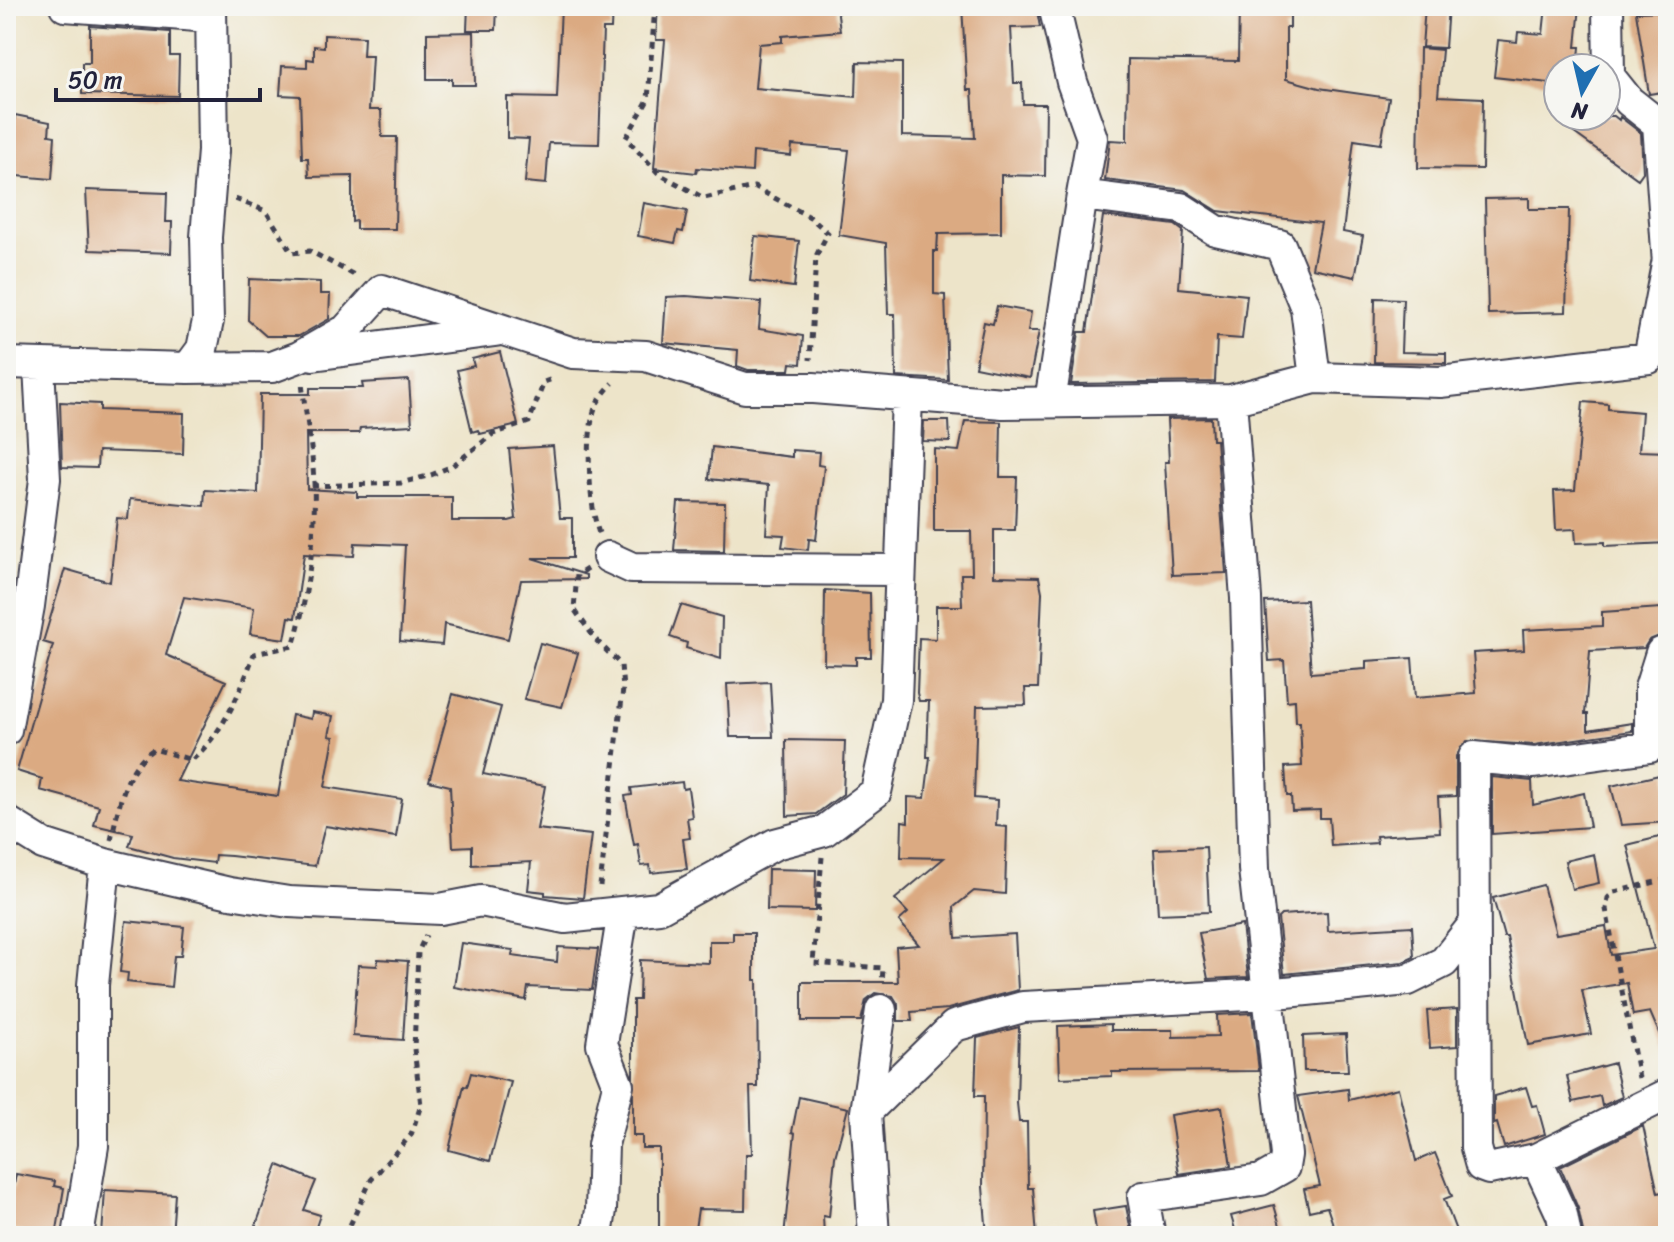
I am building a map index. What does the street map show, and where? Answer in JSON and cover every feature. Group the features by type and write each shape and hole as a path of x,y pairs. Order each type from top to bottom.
{"street":[{"path":"65,6 211,11 211,191 206,237 208,321 202,349 188,368"},
{"path":"1050,402 1092,138 1072,82 1054,6"},
{"path":"6,363 39,366 272,367 299,357 346,330 382,290 573,353 646,356 745,388 813,388 907,397 1050,402 1231,400 1315,378 1440,382 1658,352 1668,264 1658,124 1629,101 1609,76 1608,6"},
{"path":"1082,195 1181,208 1215,230 1280,245 1306,308 1315,378"},
{"path":"299,357 505,329"},
{"path":"6,730 29,606 45,479 39,366"},
{"path":"6,821 43,844 105,864 230,893 289,902 440,909 481,901 565,918 659,908 775,844 824,831 876,792 896,700 898,570 907,397"},
{"path":"1150,1236 1143,1197 1261,1180 1284,1167 1286,1155 1254,869 1246,598 1231,400"},
{"path":"608,557 632,568 898,570"},
{"path":"1656,1100 1536,1159 1489,1169 1481,1166 1478,1159 1474,757 1534,763 1650,747 1650,688 1661,653 1668,654"},
{"path":"78,1236 93,1146 93,985 105,864"},
{"path":"597,1236 603,1145 618,1085 602,1044 610,913"},
{"path":"866,1112 954,1026 1023,1007 1266,994 1408,980 1444,962 1474,924"},
{"path":"874,1236 866,1112 881,1010"},
{"path":"1536,1159 1562,1215 1566,1236"}],"path":[{"path":"655,6 648,100 626,138 659,174 704,198 754,187 810,217 828,233 816,256 809,352 813,388"},
{"path":"211,191 266,211 292,253 310,251 382,290"},
{"path":"610,913 623,689 621,665 596,640 574,609 577,575 608,557 593,519 589,440 595,407 610,386 646,356"},
{"path":"105,864 124,789 140,758 154,749 192,760 212,743 242,686 254,654 293,646 303,614 314,510 313,469 299,357"},
{"path":"312,486 401,483 452,466 493,434 529,422 544,382 565,374"},
{"path":"824,831 813,963 883,968 881,1010"},
{"path":"1656,1100 1606,909 1608,898 1614,892 1668,879"},
{"path":"345,1236 371,1180 411,1135 421,1105 414,1049 418,952 440,909"}],"building":[{"path":"468,6 497,6 496,30 467,30"},
{"path":"561,6 612,6 611,29 603,29 599,144 549,143 546,184 525,182 529,139 507,138 507,97 557,98"},
{"path":"658,6 837,6 840,31 782,36 782,42 759,44 755,88 856,97 857,62 902,63 902,136 975,138 972,90 967,90 962,6 1036,6 1040,27 1011,28 1014,83 1022,83 1023,104 1046,104 1045,176 1001,175 1001,233 938,234 937,251 934,251 934,294 945,295 948,380 896,377 895,314 888,314 886,243 839,235 849,150 792,145 791,156 753,152 752,172 697,168 696,173 654,168 665,40 656,40"},
{"path":"1239,6 1290,6 1290,28 1286,28 1286,79 1319,88 1389,98 1381,144 1354,140 1343,232 1363,236 1355,277 1312,268 1321,223 1218,211 1184,190 1105,180 1110,140 1127,141 1128,59 1238,61"},
{"path":"1425,6 1448,6 1445,48 1422,47"},
{"path":"1546,6 1580,6 1576,47 1580,47 1580,52 1542,52 1542,82 1494,77 1498,40 1517,42 1518,32 1543,34"},
{"path":"1668,11 1668,91 1649,94 1636,12"},
{"path":"90,26 170,32 170,56 179,56 178,96 82,94 82,63 90,63"},
{"path":"474,32 475,85 452,85 452,79 427,79 427,33"},
{"path":"324,35 364,37 363,56 372,56 369,110 381,110 382,137 397,137 395,229 356,229 356,221 352,222 352,176 309,177 308,158 302,158 300,96 280,95 282,66 307,67 307,59 314,60 314,46 324,47"},
{"path":"1420,48 1442,50 1438,96 1483,98 1482,169 1418,168"},
{"path":"15,115 50,122 49,135 55,136 52,179 6,175 6,122 14,123"},
{"path":"1622,119 1641,133 1643,172 1638,179 1573,132 1622,132"},
{"path":"86,190 167,193 166,222 172,222 171,253 89,250"},
{"path":"1529,198 1529,209 1569,209 1566,312 1488,314 1485,199"},
{"path":"644,203 687,211 683,232 678,231 675,243 638,236"},
{"path":"1103,216 1175,225 1183,231 1179,288 1247,295 1242,339 1217,337 1215,382 1071,384 1079,332 1087,332"},
{"path":"755,236 799,241 794,287 750,281"},
{"path":"249,279 320,282 320,294 330,294 329,319 299,336 266,336 248,320"},
{"path":"666,297 761,302 759,329 803,336 801,364 791,363 790,370 748,370 737,366 738,350 663,343"},
{"path":"1375,298 1403,299 1401,352 1446,353 1446,363 1374,362"},
{"path":"997,306 1031,312 1028,331 1039,331 1030,378 975,367 984,322 993,324"},
{"path":"500,352 518,425 480,434 478,430 472,432 457,370 474,366 472,359"},
{"path":"409,380 412,425 360,428 359,433 306,433 307,489 357,492 357,497 452,497 452,521 509,521 516,519 509,449 553,446 560,518 572,518 572,558 532,558 586,575 586,579 521,580 508,639 444,624 442,645 400,641 405,545 355,543 354,556 304,554 295,618 289,617 285,639 250,634 254,608 184,597 166,655 226,681 177,781 278,796 292,715 311,719 312,712 333,716 329,736 334,737 325,787 402,799 396,837 325,826 315,866 215,855 214,863 173,858 129,846 133,834 94,825 99,806 40,790 42,779 17,771 53,645 43,642 65,569 110,582 117,518 128,519 130,499 204,506 205,490 258,493 260,394 310,394 310,388 363,388 362,383"},
{"path":"60,402 100,404 100,410 184,413 183,454 98,451 97,468 62,467"},
{"path":"1583,402 1608,404 1608,409 1642,412 1639,451 1668,452 1668,543 1605,546 1605,542 1576,543 1575,529 1556,530 1554,491 1575,490"},
{"path":"1211,418 1212,440 1216,440 1226,573 1172,575 1165,462 1169,462 1167,419"},
{"path":"924,421 949,421 950,442 923,441"},
{"path":"965,421 1001,422 1000,477 1017,477 1015,530 994,530 994,576 1039,577 1042,592 1038,688 1025,688 1026,705 977,706 974,798 997,800 996,826 1007,827 1005,894 974,891 954,907 956,938 1015,934 1018,990 948,1009 911,1012 912,1021 898,1021 898,1004 893,996 875,993 866,1000 861,1021 802,1021 802,982 898,982 896,947 919,945 899,921 908,913 895,899 944,858 901,857 902,821 908,822 908,797 925,798 930,757 927,757 929,701 919,701 917,693 919,638 936,639 936,606 962,606 961,574 972,574 971,531 934,531 934,449 959,451"},
{"path":"712,447 792,457 792,450 819,452 818,465 824,466 816,540 809,539 808,550 782,547 784,535 766,534 769,485 709,479"},
{"path":"678,502 725,503 724,551 674,550"},
{"path":"825,590 870,593 871,657 856,657 856,665 824,664"},
{"path":"1306,600 1311,673 1366,669 1366,661 1412,658 1415,698 1476,693 1473,653 1524,650 1523,630 1602,626 1602,612 1661,608 1662,635 1649,640 1644,648 1590,651 1585,714 1588,714 1588,730 1632,723 1632,731 1534,745 1467,741 1456,756 1456,796 1438,797 1440,832 1376,836 1377,843 1331,846 1329,818 1320,818 1320,810 1292,811 1291,796 1287,796 1285,767 1302,766 1300,722 1296,722 1295,700 1287,701 1284,660 1269,661 1265,602"},
{"path":"681,605 722,617 721,659 686,648 687,643 670,637"},
{"path":"540,643 578,653 562,707 524,699"},
{"path":"770,682 773,737 730,737 727,684"},
{"path":"453,694 501,707 483,774 545,786 537,829 591,835 583,898 545,895 545,892 528,890 531,862 472,865 472,846 453,847 450,786 429,781"},
{"path":"786,740 845,741 843,794 816,814 787,816"},
{"path":"1668,773 1668,822 1621,825 1611,786"},
{"path":"1492,777 1532,781 1533,805 1584,793 1590,827 1492,834"},
{"path":"682,782 683,789 688,788 692,817 687,818 690,838 683,839 687,869 651,873 650,865 641,866 625,796 632,795 631,788"},
{"path":"1668,835 1668,1054 1650,1012 1633,1015 1627,983 1582,990 1591,1034 1528,1045 1507,937 1504,937 1493,898 1543,885 1556,934 1606,926 1611,955 1654,949 1627,845"},
{"path":"1206,847 1209,912 1158,914 1154,849"},
{"path":"1594,854 1599,883 1572,889 1565,861"},
{"path":"768,869 816,870 815,911 767,910"},
{"path":"1327,912 1328,931 1412,926 1414,957 1403,962 1284,974 1278,918 1281,915"},
{"path":"126,921 184,927 181,956 174,956 171,987 127,982 128,973 120,972"},
{"path":"1242,925 1248,977 1208,979 1199,933"},
{"path":"733,933 754,933 754,980 757,980 758,1087 750,1087 752,1154 746,1154 745,1210 698,1209 694,1236 659,1236 659,1148 642,1148 642,1136 633,1136 633,1000 639,1000 640,960 709,963 709,941 733,941"},
{"path":"461,943 513,950 512,956 557,962 558,947 598,949 592,990 528,987 526,1000 454,987"},
{"path":"378,959 408,961 403,1040 353,1036 358,965 377,966"},
{"path":"1457,1009 1457,1046 1430,1048 1427,1011"},
{"path":"1252,1013 1259,1071 1112,1072 1112,1076 1060,1078 1058,1026 1111,1024 1111,1030 1173,1030 1173,1037 1218,1036 1217,1015"},
{"path":"1019,1027 1017,1103 1019,1122 1027,1122 1028,1188 1033,1188 1037,1236 987,1236 983,1187 984,1096 975,1096 977,1038"},
{"path":"1346,1034 1348,1071 1304,1071 1303,1036"},
{"path":"1614,1063 1622,1097 1602,1106 1600,1096 1573,1102 1567,1076"},
{"path":"471,1073 511,1082 490,1161 449,1150 464,1086 467,1087"},
{"path":"1526,1087 1532,1106 1537,1105 1545,1134 1504,1147 1497,1123 1494,1124 1494,1096"},
{"path":"1398,1088 1416,1161 1435,1153 1452,1196 1444,1199 1458,1236 1337,1236 1327,1207 1309,1211 1304,1189 1320,1186 1298,1096 1348,1089 1349,1100"},
{"path":"799,1097 848,1108 835,1157 829,1217 823,1216 824,1236 784,1236 795,1133 792,1132"},
{"path":"1222,1107 1231,1166 1179,1174 1170,1115"},
{"path":"1643,1126 1658,1193 1668,1191 1668,1236 1584,1236 1578,1208 1560,1167"},
{"path":"278,1165 316,1181 304,1210 320,1215 313,1236 252,1236"},
{"path":"16,1174 55,1181 54,1186 64,1188 56,1236 22,1236 23,1231 6,1229"},
{"path":"105,1190 175,1194 172,1236 102,1236"},
{"path":"1274,1205 1283,1236 1237,1236 1231,1216"},
{"path":"1126,1206 1132,1236 1097,1236 1093,1211"}]}
